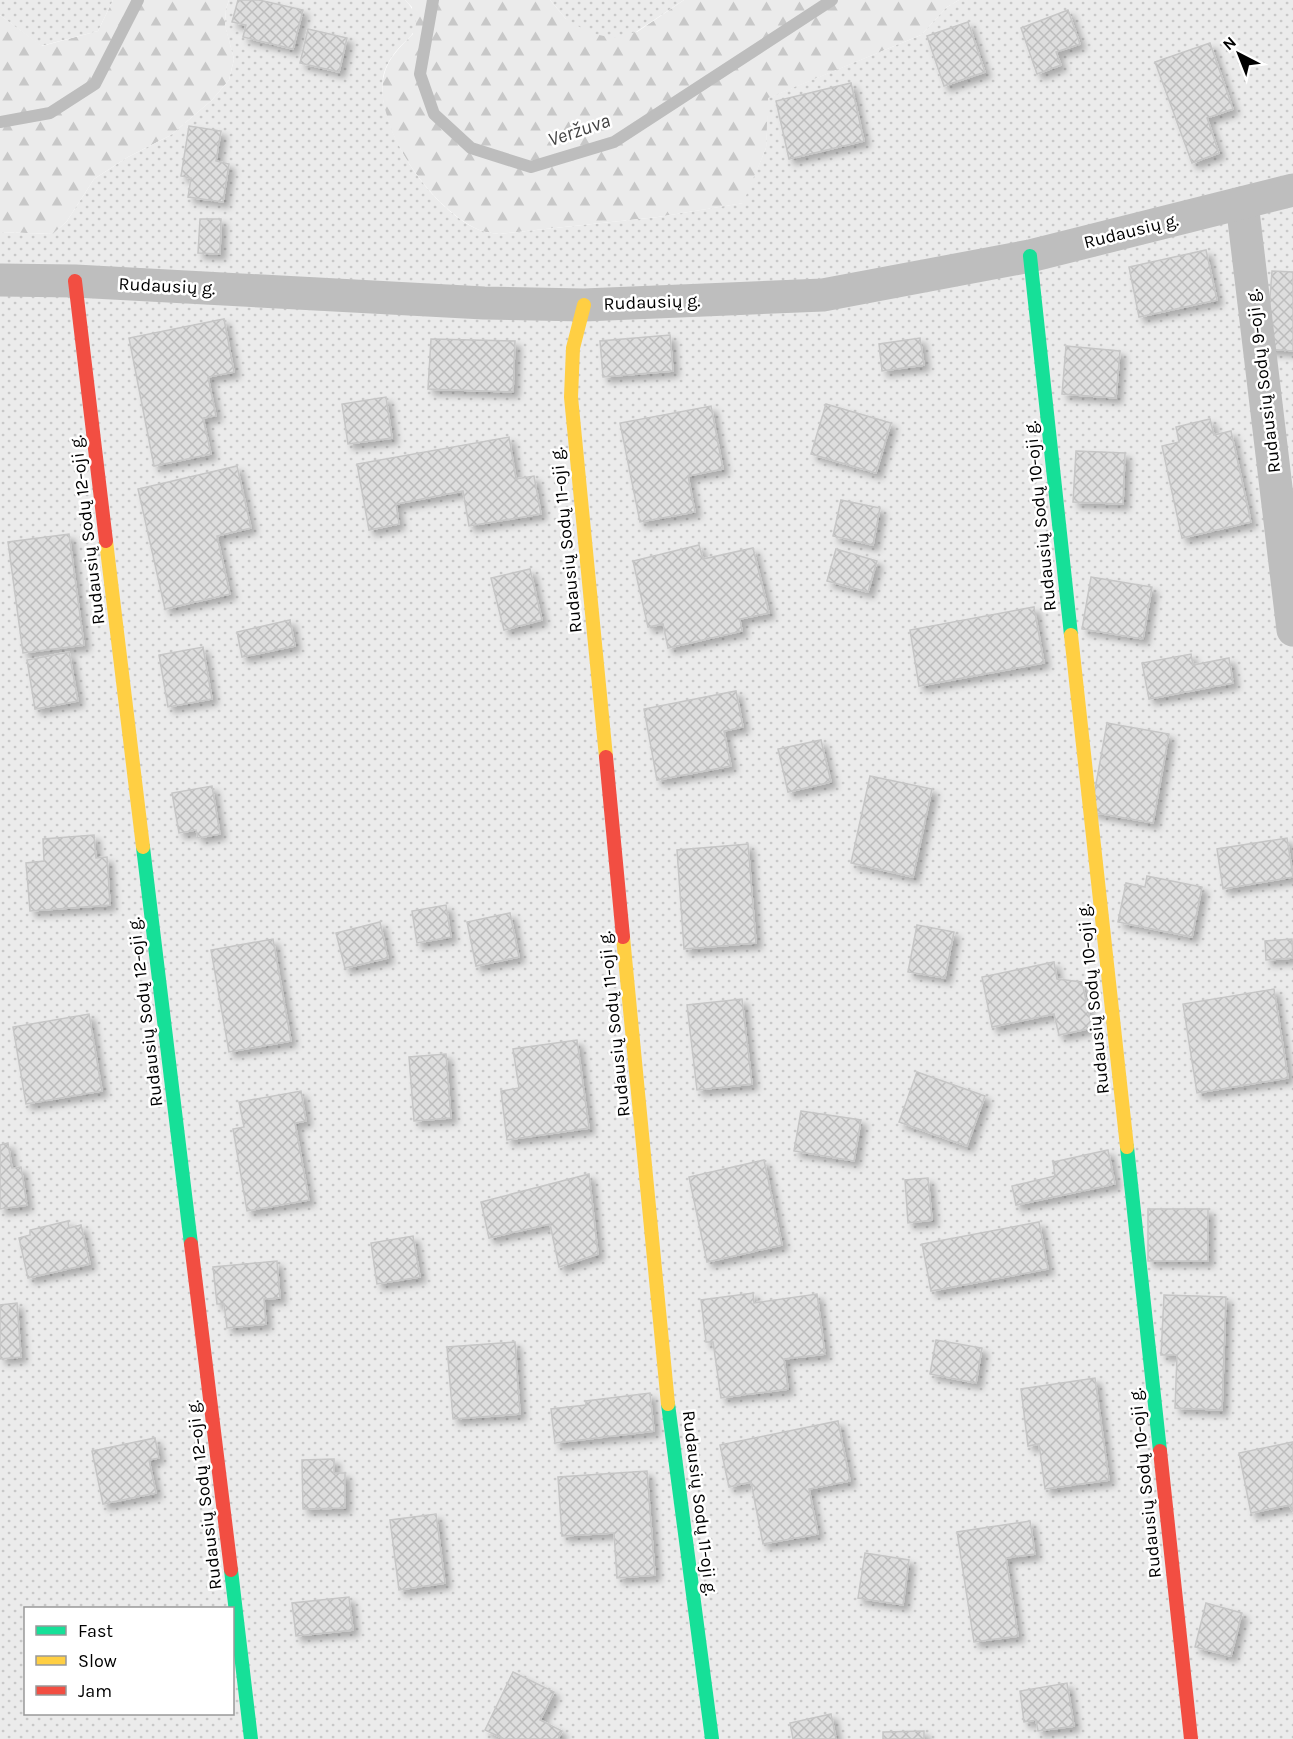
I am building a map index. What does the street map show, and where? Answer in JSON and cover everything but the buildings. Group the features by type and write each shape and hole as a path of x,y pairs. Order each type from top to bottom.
{"street":[{"name":"Rudausių g.","path":"0,280 484,303 584,305 823,296 1030,256 1293,190"},
{"name":"Rudausių Sodų 9-oji g.","path":"1242,203 1293,630"},
{"name":"Rudausių Sodų 10-oji g.","path":"1030,256 1191,1739"},
{"name":"Rudausių Sodų 12-oji g.","path":"75,282 251,1739"},
{"name":"Rudausių Sodų 11-oji g.","path":"584,305 573,348 570,396 671,1430 712,1739"}],"green space":[{"path":"0,0 113,0 98,31 41,46 0,15"},
{"path":"113,0 229,0 225,25 234,59 229,80 212,100 171,135 128,157 94,179 67,221 53,234 0,232 0,15 42,46 98,31"},
{"path":"229,0 405,0 416,17 416,24 411,35 391,59 384,73 383,98 388,120 410,165 442,204 459,219 477,229 499,234 658,217 743,203 766,148 768,98 921,35 947,7 959,0 1293,0 1293,1739 0,1739 0,232 53,234 67,221 94,179 128,157 171,135 212,100 229,80 234,59 225,26"},
{"path":"405,0 550,0 566,19 637,32 684,0 959,0 947,7 921,35 769,98 766,148 744,203 658,217 499,234 477,229 442,203 409,164 396,141 387,118 383,96 384,75 396,53 413,34 412,7"},
{"path":"550,0 684,0 636,32 613,38 590,33 566,19"}],"waterway":[{"name":"Veržuva","path":"0,122 50,113 95,84 138,0"},
{"name":"Veržuva","path":"433,0 420,74 434,114 471,148 531,167 614,142 832,0"}],"traffic: fast":[{"path":"1030,256 1071,635"},
{"path":"143,847 191,1244"},
{"path":"1127,1147 1160,1451"},
{"path":"668,1404 712,1739"},
{"path":"231,1570 251,1739"}],"traffic: slow":[{"path":"584,305 573,348 571,397 606,757"},
{"path":"106,541 143,847"},
{"path":"1071,635 1127,1147"},
{"path":"623,937 668,1404"}],"traffic: jam":[{"path":"75,281 106,541"},
{"path":"606,757 623,937"},
{"path":"191,1244 231,1570"},
{"path":"1160,1451 1191,1739"}]}
